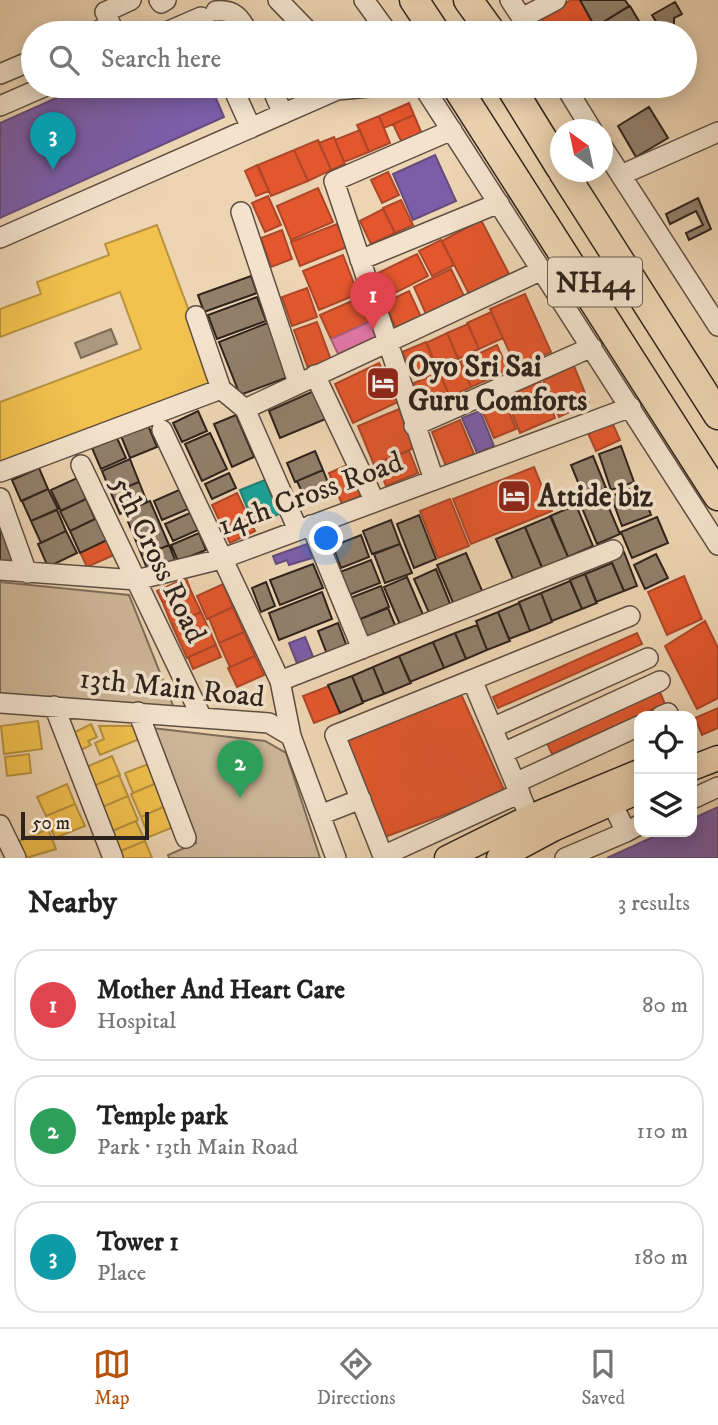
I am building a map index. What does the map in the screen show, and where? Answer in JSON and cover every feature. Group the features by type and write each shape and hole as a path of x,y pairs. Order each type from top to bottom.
{"highway":[{"path":"400,0 414,21"},
{"path":"414,0 428,21"},
{"path":"453,0 467,21"},
{"path":"468,0 483,21"},
{"path":"464,98 718,496"},
{"name":"NH44","path":"480,98 718,477"},
{"name":"NH44","path":"518,98 550,150"},
{"path":"534,98 550,122"},
{"name":"NH44","path":"570,182 718,415"},
{"path":"588,182 718,387"}],"main road":[{"path":"697,749 718,742"},
{"path":"697,766 718,758"},
{"path":"447,858 530,817 634,774"},
{"path":"499,858 553,829 634,793"}],"street":[{"path":"109,21 104,12 131,0"},
{"path":"159,0 161,3 166,0"},
{"path":"278,0 298,21"},
{"path":"364,0 379,21"},
{"path":"510,0 524,21"},
{"path":"532,21 556,0"},
{"path":"216,11 227,11 238,16 241,21"},
{"path":"0,74 21,65"},
{"path":"0,106 21,97"},
{"path":"237,98 251,128"},
{"path":"277,98 284,114"},
{"path":"0,239 317,98"},
{"path":"431,98 718,545"},
{"path":"572,98 585,119"},
{"path":"435,480 414,426 334,181 452,131"},
{"path":"621,175 718,132"},
{"path":"613,162 718,326"},
{"path":"360,260 499,203"},
{"path":"241,212 307,379 375,502"},
{"path":"245,409 542,270"},
{"path":"196,316 221,389 245,409 362,649"},
{"path":"414,426 592,346"},
{"path":"0,472 221,389"},
{"name":"14th Cross Road","path":"0,570 136,580 221,559 631,407"},
{"path":"162,430 280,681 291,736"},
{"name":"5th Cross Road","path":"80,465 202,718"},
{"path":"0,498 27,573"},
{"path":"280,681 613,550"},
{"path":"630,616 473,682 335,735 383,856 634,729"},
{"path":"492,728 649,658"},
{"path":"503,754 660,681"},
{"path":"473,682 530,817"},
{"name":"13th Main Road","path":"0,703 269,723 291,736 336,858"},
{"path":"54,706 113,858"},
{"path":"138,712 187,838"},
{"path":"697,797 718,787"},
{"path":"320,815 360,799"},
{"path":"553,829 564,858 633,828 612,803"},
{"path":"0,825 16,858"}],"shaded area":[{"path":"111,329 117,344 81,358 75,343"},
{"path":"0,582 129,595 174,708 0,697"},
{"path":"152,728 265,741 286,753 320,858 169,858 168,855 196,843"}],"building: Homes":[{"path":"157,225 215,381 0,462 0,402 141,349 120,292 0,337 0,309 41,294 37,282 109,255 105,244"},
{"path":"38,721 42,749 4,754 1,726"},
{"path":"91,724 97,737 88,741 91,745 81,750 73,733"},
{"path":"99,726 137,726 142,738 100,755 95,743 104,739"},
{"path":"29,754 31,773 7,776 5,757"},
{"path":"112,756 120,775 91,787 84,768"},
{"path":"151,763 159,782 133,793 125,773"},
{"path":"119,775 128,796 100,808 91,787"},
{"path":"159,782 168,805 141,817 131,794"},
{"path":"67,784 75,804 46,816 37,797"},
{"path":"128,796 138,820 110,832 100,808"},
{"path":"75,804 85,826 55,838 46,816"},
{"path":"167,805 176,826 149,837 141,817"},
{"path":"136,821 145,841 118,852 110,832"},
{"path":"48,829 56,849 26,858 19,841"},
{"path":"145,841 152,858 121,858 118,852"}],"building: Shops":[{"path":"571,0 580,0 592,21 543,21 541,18"},
{"path":"409,103 414,115 384,128 379,116"},
{"path":"414,115 422,134 402,143 393,124"},
{"path":"379,116 390,143 369,152 357,125"},
{"path":"360,130 369,152 344,162 335,140"},
{"path":"334,137 345,164 331,170 319,143"},
{"path":"318,140 331,170 308,181 294,150"},
{"path":"294,150 308,181 271,196 258,165"},
{"path":"257,165 269,191 256,196 245,171"},
{"path":"388,172 399,195 382,203 371,180"},
{"path":"318,188 333,222 291,240 277,206"},
{"path":"268,196 281,225 265,232 252,203"},
{"path":"401,200 413,225 395,233 383,208"},
{"path":"383,209 395,233 371,244 360,221"},
{"path":"481,220 509,274 469,294 442,241"},
{"path":"337,224 347,247 300,266 291,242"},
{"path":"282,230 292,259 271,267 261,238"},
{"path":"441,240 454,265 432,276 419,251"},
{"path":"417,254 428,276 389,296 378,273"},
{"path":"343,255 358,294 319,310 303,271"},
{"path":"451,269 464,296 426,314 414,287"},
{"path":"307,288 317,317 292,326 282,297"},
{"path":"409,291 421,317 396,328 384,303"},
{"path":"525,294 551,352 516,367 490,309"},
{"path":"363,296 374,320 331,339 320,315"},
{"path":"491,312 503,338 479,349 467,323"},
{"path":"317,322 331,360 308,368 294,330"},
{"path":"468,324 479,349 458,359 447,333"},
{"path":"447,333 458,358 437,367 426,343"},
{"path":"426,342 437,367 414,378 402,352"},
{"path":"497,345 508,370 489,379 478,354"},
{"path":"478,354 489,379 471,387 460,362"},
{"path":"460,362 471,387 450,397 439,372"},
{"path":"379,363 398,402 353,423 335,384"},
{"path":"574,366 589,403 559,417 543,380"},
{"path":"439,372 450,397 425,408 414,383"},
{"path":"540,381 555,418 520,433 505,397"},
{"path":"503,398 516,429 494,438 481,408"},
{"path":"399,409 414,448 374,465 358,426"},
{"path":"460,420 474,454 446,466 432,432"},
{"path":"611,420 620,440 596,451 587,431"},
{"path":"409,451 418,473 386,486 377,463"},
{"path":"354,462 367,493 342,504 329,473"},
{"path":"534,467 552,511 471,544 453,499"},
{"path":"237,493 255,531 230,543 212,505"},
{"path":"450,499 469,546 438,558 420,511"},
{"path":"107,540 114,555 87,567 80,552"},
{"path":"684,576 702,619 667,635 648,592"},
{"path":"186,578 191,591 163,603 157,591"},
{"path":"223,584 233,607 207,619 197,596"},
{"path":"191,591 201,612 172,625 163,603"},
{"path":"233,607 244,632 219,643 209,618"},
{"path":"201,612 216,645 187,658 172,625"},
{"path":"705,621 718,648 718,698 697,709 665,646"},
{"path":"244,632 255,656 230,667 219,643"},
{"path":"637,633 642,644 498,708 493,697"},
{"path":"216,645 221,657 193,669 188,657"},
{"path":"255,656 264,675 237,687 228,668"},
{"path":"329,686 340,713 314,723 303,696"},
{"path":"659,690 665,704 649,711 634,711 634,718 552,754 546,741"},
{"path":"460,692 505,792 385,837 344,740"},
{"path":"718,708 718,728 702,735 697,717"}],"building: Offices":[{"path":"56,98 216,98 224,117 0,218 0,123"},
{"path":"435,155 456,201 413,220 393,174"},
{"path":"480,411 494,446 477,453 462,418"},
{"path":"307,544 312,558 289,565 287,560 276,564 273,556"},
{"path":"305,637 314,659 298,666 289,643"},
{"path":"718,807 718,858 607,858 653,837 697,837 697,817"}],"building: Health":[{"path":"371,321 378,336 338,354 331,339"}],"building: Public":[{"path":"265,480 279,514 254,525 240,490"}],"building: Other":[{"path":"580,0 625,0 629,6 605,21 592,21"},
{"path":"675,2 682,14 674,18 674,21 656,21 652,15"},
{"path":"630,6 639,21 605,21"},
{"path":"649,107 668,138 636,157 618,126"},
{"path":"698,198 711,229 689,240 686,233 703,225 696,211 670,224 666,214"},
{"path":"251,276 257,293 204,312 198,295"},
{"path":"257,297 266,321 217,339 208,315"},
{"path":"270,322 291,376 240,395 219,342"},
{"path":"316,390 328,418 280,438 269,411"},
{"path":"198,411 207,431 182,442 173,423"},
{"path":"236,415 254,457 232,467 214,424"},
{"path":"148,425 157,447 130,458 121,436"},
{"path":"210,433 227,469 202,481 185,444"},
{"path":"117,438 126,458 101,469 92,448"},
{"path":"621,446 634,482 611,490 599,454"},
{"path":"315,451 323,470 295,482 287,463"},
{"path":"593,456 606,488 584,497 571,465"},
{"path":"130,459 139,482 111,493 102,471"},
{"path":"39,468 48,489 21,501 12,480"},
{"path":"323,470 331,490 306,501 297,481"},
{"path":"229,473 236,488 212,499 205,484"},
{"path":"77,478 86,499 61,511 51,490"},
{"path":"139,482 147,502 120,514 111,493"},
{"path":"640,485 651,515 622,526 611,496"},
{"path":"48,489 58,509 31,521 22,501"},
{"path":"179,490 188,509 162,520 154,501"},
{"path":"603,494 620,534 597,544 580,503"},
{"path":"86,499 95,519 70,531 60,511"},
{"path":"150,501 169,545 142,556 124,512"},
{"path":"576,505 593,546 568,557 550,516"},
{"path":"57,510 66,531 41,543 31,521"},
{"path":"190,513 198,530 173,541 165,524"},
{"path":"419,515 436,559 414,568 397,524"},
{"path":"551,516 568,557 542,568 525,527"},
{"path":"657,517 668,543 632,558 621,532"},
{"path":"97,518 107,540 80,553 70,531"},
{"path":"391,520 400,544 372,554 363,531"},
{"path":"525,527 542,567 513,579 496,539"},
{"path":"8,528 20,559 10,564 0,563 0,531"},
{"path":"66,531 77,553 48,567 38,544"},
{"path":"199,533 206,550 178,561 171,545"},
{"path":"361,535 369,557 341,568 333,546"},
{"path":"400,544 412,573 385,583 374,554"},
{"path":"169,545 175,560 148,571 142,556"},
{"path":"624,552 637,586 624,591 610,558"},
{"path":"466,553 483,593 454,605 437,565"},
{"path":"656,554 668,578 645,589 634,565"},
{"path":"371,560 380,583 349,595 340,572"},
{"path":"612,563 624,591 596,602 585,574"},
{"path":"313,564 323,588 280,605 270,580"},
{"path":"436,569 451,606 430,615 414,579"},
{"path":"585,574 597,603 582,609 570,580"},
{"path":"407,577 424,617 401,627 384,587"},
{"path":"570,581 582,609 552,621 541,593"},
{"path":"266,582 275,606 261,612 252,588"},
{"path":"381,586 389,607 358,620 350,598"},
{"path":"322,592 332,619 279,640 269,613"},
{"path":"541,593 552,622 530,631 519,602"},
{"path":"519,603 530,631 509,639 498,612"},
{"path":"388,608 397,630 367,641 358,620"},
{"path":"498,612 510,641 487,650 476,621"},
{"path":"338,623 347,647 327,654 318,631"},
{"path":"477,625 487,650 466,659 455,633"},
{"path":"455,633 466,659 444,668 433,642"},
{"path":"433,642 444,668 410,682 399,656"},
{"path":"399,656 411,683 384,694 373,667"},
{"path":"373,667 384,694 363,702 352,676"},
{"path":"352,676 363,703 340,713 328,685"}],"place":[{"name":"Tower 1","path":"53,170"},
{"name":"Mother And Heart Care","path":"373,330"},
{"name":"Oyo Sri Sai Guru Comforts","path":"383,383"},
{"name":"Attide biz","path":"514,496"},
{"name":"Temple park","path":"240,798"}]}
